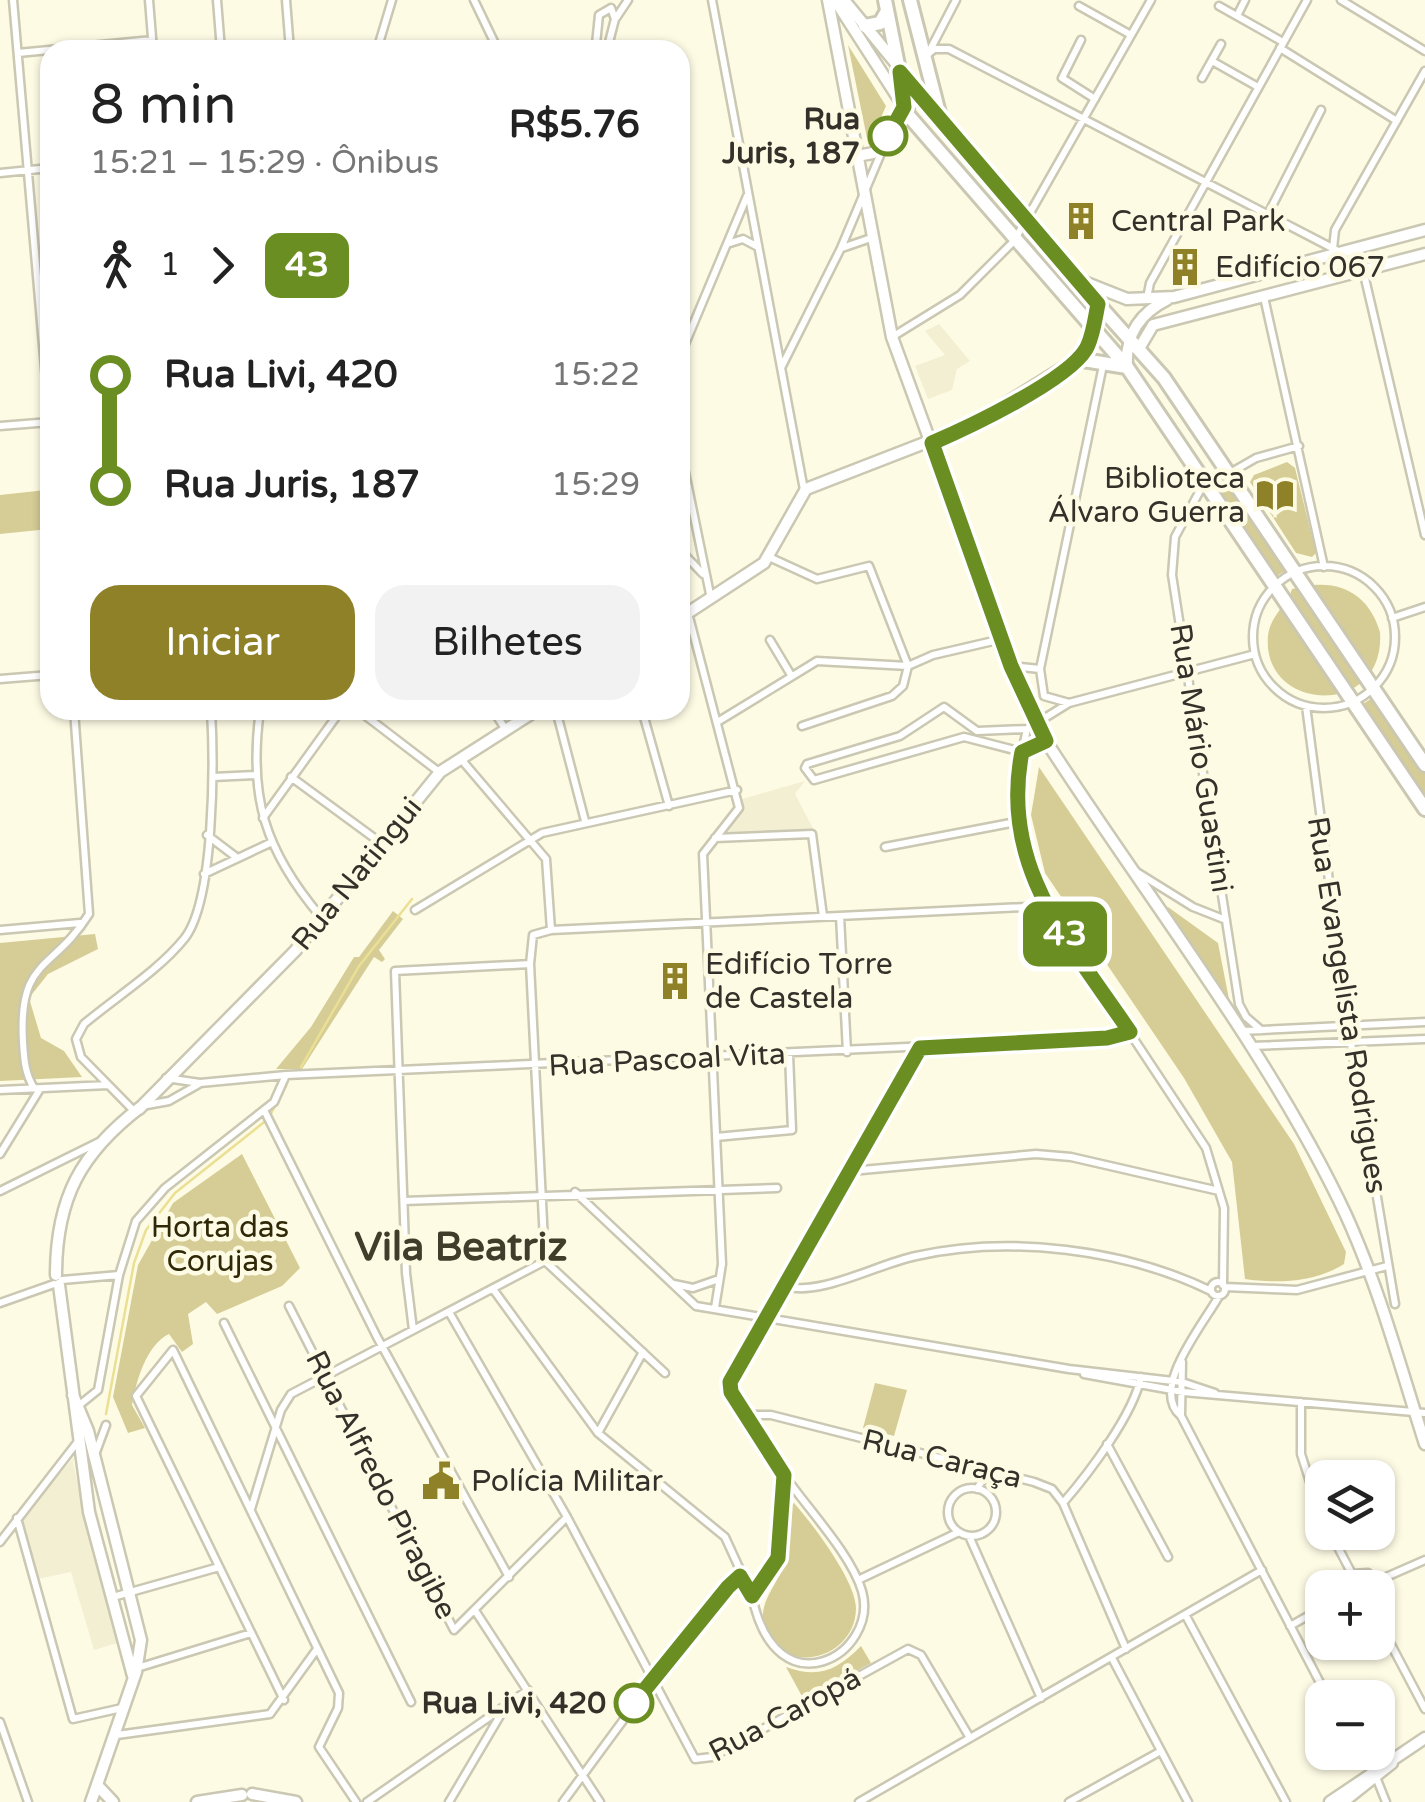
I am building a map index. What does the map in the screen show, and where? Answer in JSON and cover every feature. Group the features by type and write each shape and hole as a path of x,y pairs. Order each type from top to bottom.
{"highway":[{"path":"910,0 940,117 1074,278 1136,342 1298,572 1425,765"},
{"path":"865,26 880,23 886,6"},
{"path":"886,6 904,107 1014,241 1127,367 1425,809"},
{"path":"1077,360 1127,367"},
{"path":"1155,409 1208,477 1229,474"}],"street":[{"path":"13,0 40,308"},
{"path":"148,0 152,40"},
{"path":"217,0 221,40"},
{"path":"286,0 289,40"},
{"path":"380,40 392,0"},
{"path":"474,0 493,40"},
{"path":"601,40 599,15 625,0"},
{"path":"607,40 625,0"},
{"path":"690,611 769,557 804,492 712,0"},
{"path":"782,367 904,107 832,0"},
{"path":"832,0 867,243 892,337 1032,726 1046,741 1250,1046 1324,1171 1392,1327 1420,1413 1425,1444"},
{"path":"844,0 940,117"},
{"path":"926,58 956,0"},
{"path":"892,337 972,286 1014,241 1151,0"},
{"path":"1236,16 1245,0"},
{"path":"1147,299 1148,288 1307,0"},
{"path":"1341,0 1425,51"},
{"path":"1079,6 1131,34"},
{"path":"1219,6 1396,121"},
{"path":"611,8 616,18"},
{"path":"940,29 949,50 1336,250"},
{"path":"1081,40 1062,78 1095,99"},
{"path":"1202,78 1221,44"},
{"path":"926,58 949,50"},
{"path":"18,53 40,51"},
{"path":"1212,61 1258,87"},
{"path":"1336,250 1335,230 1425,70"},
{"path":"1268,214 1321,110"},
{"path":"857,156 873,153 888,136"},
{"path":"0,173 40,169"},
{"path":"690,333 748,194"},
{"path":"1312,236 1335,230"},
{"path":"1074,278 1118,298 1174,297 1336,250 1425,230"},
{"path":"728,244 743,239 758,247"},
{"path":"841,248 867,243"},
{"path":"1136,342 1153,325 1425,254"},
{"path":"1316,258 1314,270 1322,281"},
{"path":"1363,270 1425,535"},
{"path":"1127,367 1144,312 1174,297"},
{"path":"1264,297 1324,566"},
{"path":"804,492 932,443 1005,408 1077,360 1088,347 1098,304"},
{"path":"1069,703 1044,696 1040,668 1102,370"},
{"path":"0,426 40,424"},
{"path":"1229,474 1264,454 1299,446"},
{"name":"Rua Mário Guastini","path":"1204,484 1180,524 1172,551 1172,575 1239,1004 1246,1017 1261,1030"},
{"path":"690,500 711,599"},
{"path":"769,557 817,579 869,566 908,666 903,686 892,696 802,726"},
{"path":"690,560 704,574"},
{"path":"1324,566 1364,579 1383,598 1392,618 1391,659 1373,688 1338,707 1306,706 1279,692 1255,654 1258,610 1275,586 1298,572 1324,566"},
{"path":"1392,618 1424,608"},
{"path":"690,633 719,721 737,790 738,811 703,854 720,1279 715,1308"},
{"path":"719,721 791,675 829,658 908,666 932,655 1002,639"},
{"path":"770,640 791,675"},
{"path":"1046,741 1022,752 968,736 814,780 805,768 807,764 900,736 944,707 977,732 1032,726 1069,703 1255,654"},
{"path":"1011,666 1040,668"},
{"path":"0,679 40,676"},
{"name":"Rua Evangelista Rodrigues","path":"1306,706 1348,1025 1395,1304"},
{"path":"37,1088 27,1078 21,1006 30,978 89,914 75,720"},
{"path":"140,1107 109,1085 78,1052 79,1030 185,938 197,917 213,777 210,720"},
{"path":"259,720 255,776 270,843 294,884 322,918"},
{"path":"263,819 333,720"},
{"path":"371,720 440,772"},
{"path":"500,720 506,730"},
{"name":"Rua Natingui","path":"85,1447 56,1280 62,1204 74,1181 110,1138 322,918 440,772 522,720"},
{"path":"559,720 585,821"},
{"path":"645,720 669,806"},
{"path":"1032,726 1022,752 1016,822 1028,868 1046,906 1194,1127 1219,1191 1226,1232 1223,1273 1212,1310 1169,1385 1171,1406 1181,1416 1318,1680"},
{"path":"900,736 906,753"},
{"path":"460,758 531,841 548,870 551,930"},
{"path":"213,777 255,776"},
{"path":"290,776 382,844"},
{"path":"415,910 542,833 737,790"},
{"path":"885,847 1016,822"},
{"path":"715,838 812,834 823,916"},
{"path":"207,836 236,857"},
{"path":"204,874 270,843"},
{"path":"1130,868 1193,907 1226,920"},
{"path":"665,1372 544,1261 532,938 551,930 1046,906"},
{"path":"840,916 847,1052"},
{"path":"0,930 82,923"},
{"path":"413,1330 395,972 530,964"},
{"path":"1238,1031 1425,1022"},
{"name":"Rua Pascoal Vita","path":"140,1107 169,1100 202,1083 286,1075 847,1052 1107,1038 1130,1032"},
{"path":"1250,1046 1425,1039"},
{"path":"494,1289 598,1433 725,1538 770,1646 788,1660 814,1663 842,1650 860,1626 864,1596 858,1580 784,1475 729,1387 765,1316 920,1048"},
{"path":"716,1137 792,1130 789,1054"},
{"name":"Rua Pascoal Vita","path":"172,1074 202,1083"},
{"path":"77,1407 98,1390 128,1240 148,1204 208,1151 266,1113 286,1075"},
{"path":"0,1090 109,1085"},
{"path":"0,1154 37,1088"},
{"path":"266,1113 382,1346 508,1577"},
{"path":"0,1190 110,1138"},
{"path":"851,1171 1036,1154 1071,1157 1219,1191"},
{"path":"404,1201 576,1192 778,1188"},
{"path":"576,1192 688,1301 1068,1369 1139,1386 1182,1382 1215,1393"},
{"path":"596,1211 604,1192"},
{"path":"784,1286 811,1290 911,1257 999,1247 1104,1258 1196,1284 1236,1290 1297,1290 1387,1266"},
{"path":"250,1509 288,1398 544,1261"},
{"path":"0,1303 56,1280 119,1275"},
{"path":"672,1284 694,1288 720,1279"},
{"name":"Rua Alfredo Piragibe","path":"289,1306 452,1627 456,1630 476,1612 567,1517"},
{"name":"Rua Caropá","path":"448,1312 567,1517 690,1754 699,1761 911,1648 921,1655 970,1738"},
{"path":"224,1323 410,1702"},
{"path":"284,1700 136,1395 175,1350 340,1698 320,1747 356,1802"},
{"path":"598,1433 643,1352"},
{"path":"1181,1416 1182,1361"},
{"path":"1068,1369 1142,1377 1183,1392 1420,1413"},
{"path":"1126,1650 1063,1503 1106,1442 1142,1377"},
{"path":"1300,1402 1301,1454 1305,1466"},
{"name":"Rua Caraça","path":"749,1416 771,1415 1043,1485 1063,1503"},
{"path":"0,1542 68,1452 85,1447 106,1425"},
{"path":"1106,1442 1168,1556"},
{"path":"85,1447 141,1640 116,1735 91,1802"},
{"path":"85,1447 89,1512 134,1671"},
{"path":"977,1489 988,1471"},
{"path":"752,1596 778,1558 784,1475"},
{"path":"977,1489 992,1499 995,1516 986,1531 969,1536 958,1532 949,1521 951,1499 962,1490 977,1489"},
{"path":"17,1518 73,1719 124,1707"},
{"path":"858,1580 958,1532"},
{"path":"969,1536 1041,1698"},
{"path":"1395,1572 1425,1560"},
{"path":"113,1597 219,1567"},
{"path":"859,1802 1262,1570"},
{"path":"563,1802 652,1681 740,1576"},
{"path":"476,1612 600,1802"},
{"path":"1186,1616 1286,1802"},
{"path":"1290,1626 1305,1618"},
{"path":"134,1671 251,1633"},
{"path":"116,1735 270,1714 284,1700 317,1648"},
{"path":"1395,1652 1425,1709"},
{"path":"1112,1658 1188,1802"},
{"path":"367,1802 528,1690"},
{"path":"448,1802 507,1704"},
{"path":"0,1722 28,1802"},
{"path":"1343,1802 1425,1738"},
{"path":"1070,1802 1161,1751"},
{"path":"1368,1770 1386,1802"},
{"path":"1330,1802 1372,1777"},
{"path":"98,1786 113,1802"},
{"path":"198,1802 294,1801"}],"shaded area":[{"path":"939,324 970,361 957,369 952,390 928,399 915,366 945,355 925,331"},
{"path":"805,781 795,794 816,834 721,836 737,816 742,799"},
{"path":"76,1455 73,1461 81,1502 121,1642 94,1650 71,1572 37,1579 21,1518"}],"green space":[{"path":"848,45 886,106 869,145 868,143"},
{"path":"1287,462 1295,468 1316,553 1312,557 1296,553 1250,482 1254,475"},
{"path":"1226,479 1289,568 1274,578 1212,487"},
{"path":"40,491 40,530 0,534 0,495"},
{"path":"1314,585 1337,587 1356,595 1371,611 1380,632 1377,660 1364,680 1345,692 1324,696 1302,692 1283,680 1271,662 1268,636 1292,589"},
{"path":"1375,696 1425,771 1425,802 1360,706"},
{"path":"1039,767 1294,1144 1346,1252 1344,1264 1321,1275 1296,1280 1245,1279 1232,1162 1184,1078 1045,873 1031,815"},
{"path":"1168,907 1218,943 1229,999 1225,1001 1164,909"},
{"path":"393,911 403,919 379,950 385,959 382,962 374,957 302,1069 276,1069 311,1027 354,957 359,957"},
{"path":"95,934 98,949 48,974 29,998 41,1038 64,1051 82,1077 0,1081 0,943"},
{"name":"Horta das Corujas","path":"242,1154 300,1268 282,1286 217,1314 206,1302 188,1314 193,1344 182,1352 169,1334 161,1339 143,1365 132,1405 145,1428 128,1433 113,1397 138,1265 173,1203"},
{"path":"875,1383 907,1390 894,1436 863,1428"},
{"path":"794,1503 841,1568 856,1608 853,1626 844,1641 815,1656 799,1657 784,1652 772,1641 764,1624 764,1607 786,1559 789,1506"},
{"path":"861,1646 871,1663 804,1700 786,1667 808,1672 827,1670"}],"waterway":[{"path":"301,1067 359,966 412,899"},
{"path":"106,1414 134,1263 146,1230 175,1193 268,1119 286,1086"}],"bus line":[{"name":"43","path":"634,1703 728,1587 740,1576 752,1596 773,1570 778,1558 784,1475 731,1392 730,1382 920,1048 1107,1038 1130,1032 1046,906 1028,868 1016,822 1018,768 1022,752 1046,741 1011,666 932,443 1005,408 1077,360 1088,347 1098,304 900,72 904,107 888,136"}],"place":[{"name":"Rua Juris, 187","path":"888,136"},
{"name":"Central Park","path":"1081,221"},
{"name":"Edifício 067","path":"1185,267"},
{"name":"Biblioteca Álvaro Guerra","path":"1275,495"},
{"name":"Edifício Torre de Castela","path":"675,981"},
{"name":"Polícia Militar","path":"441,1481"},
{"name":"Rua Livi, 420","path":"634,1703"}],"district":[{"name":"Vila Beatriz","path":"461,1247"}]}
